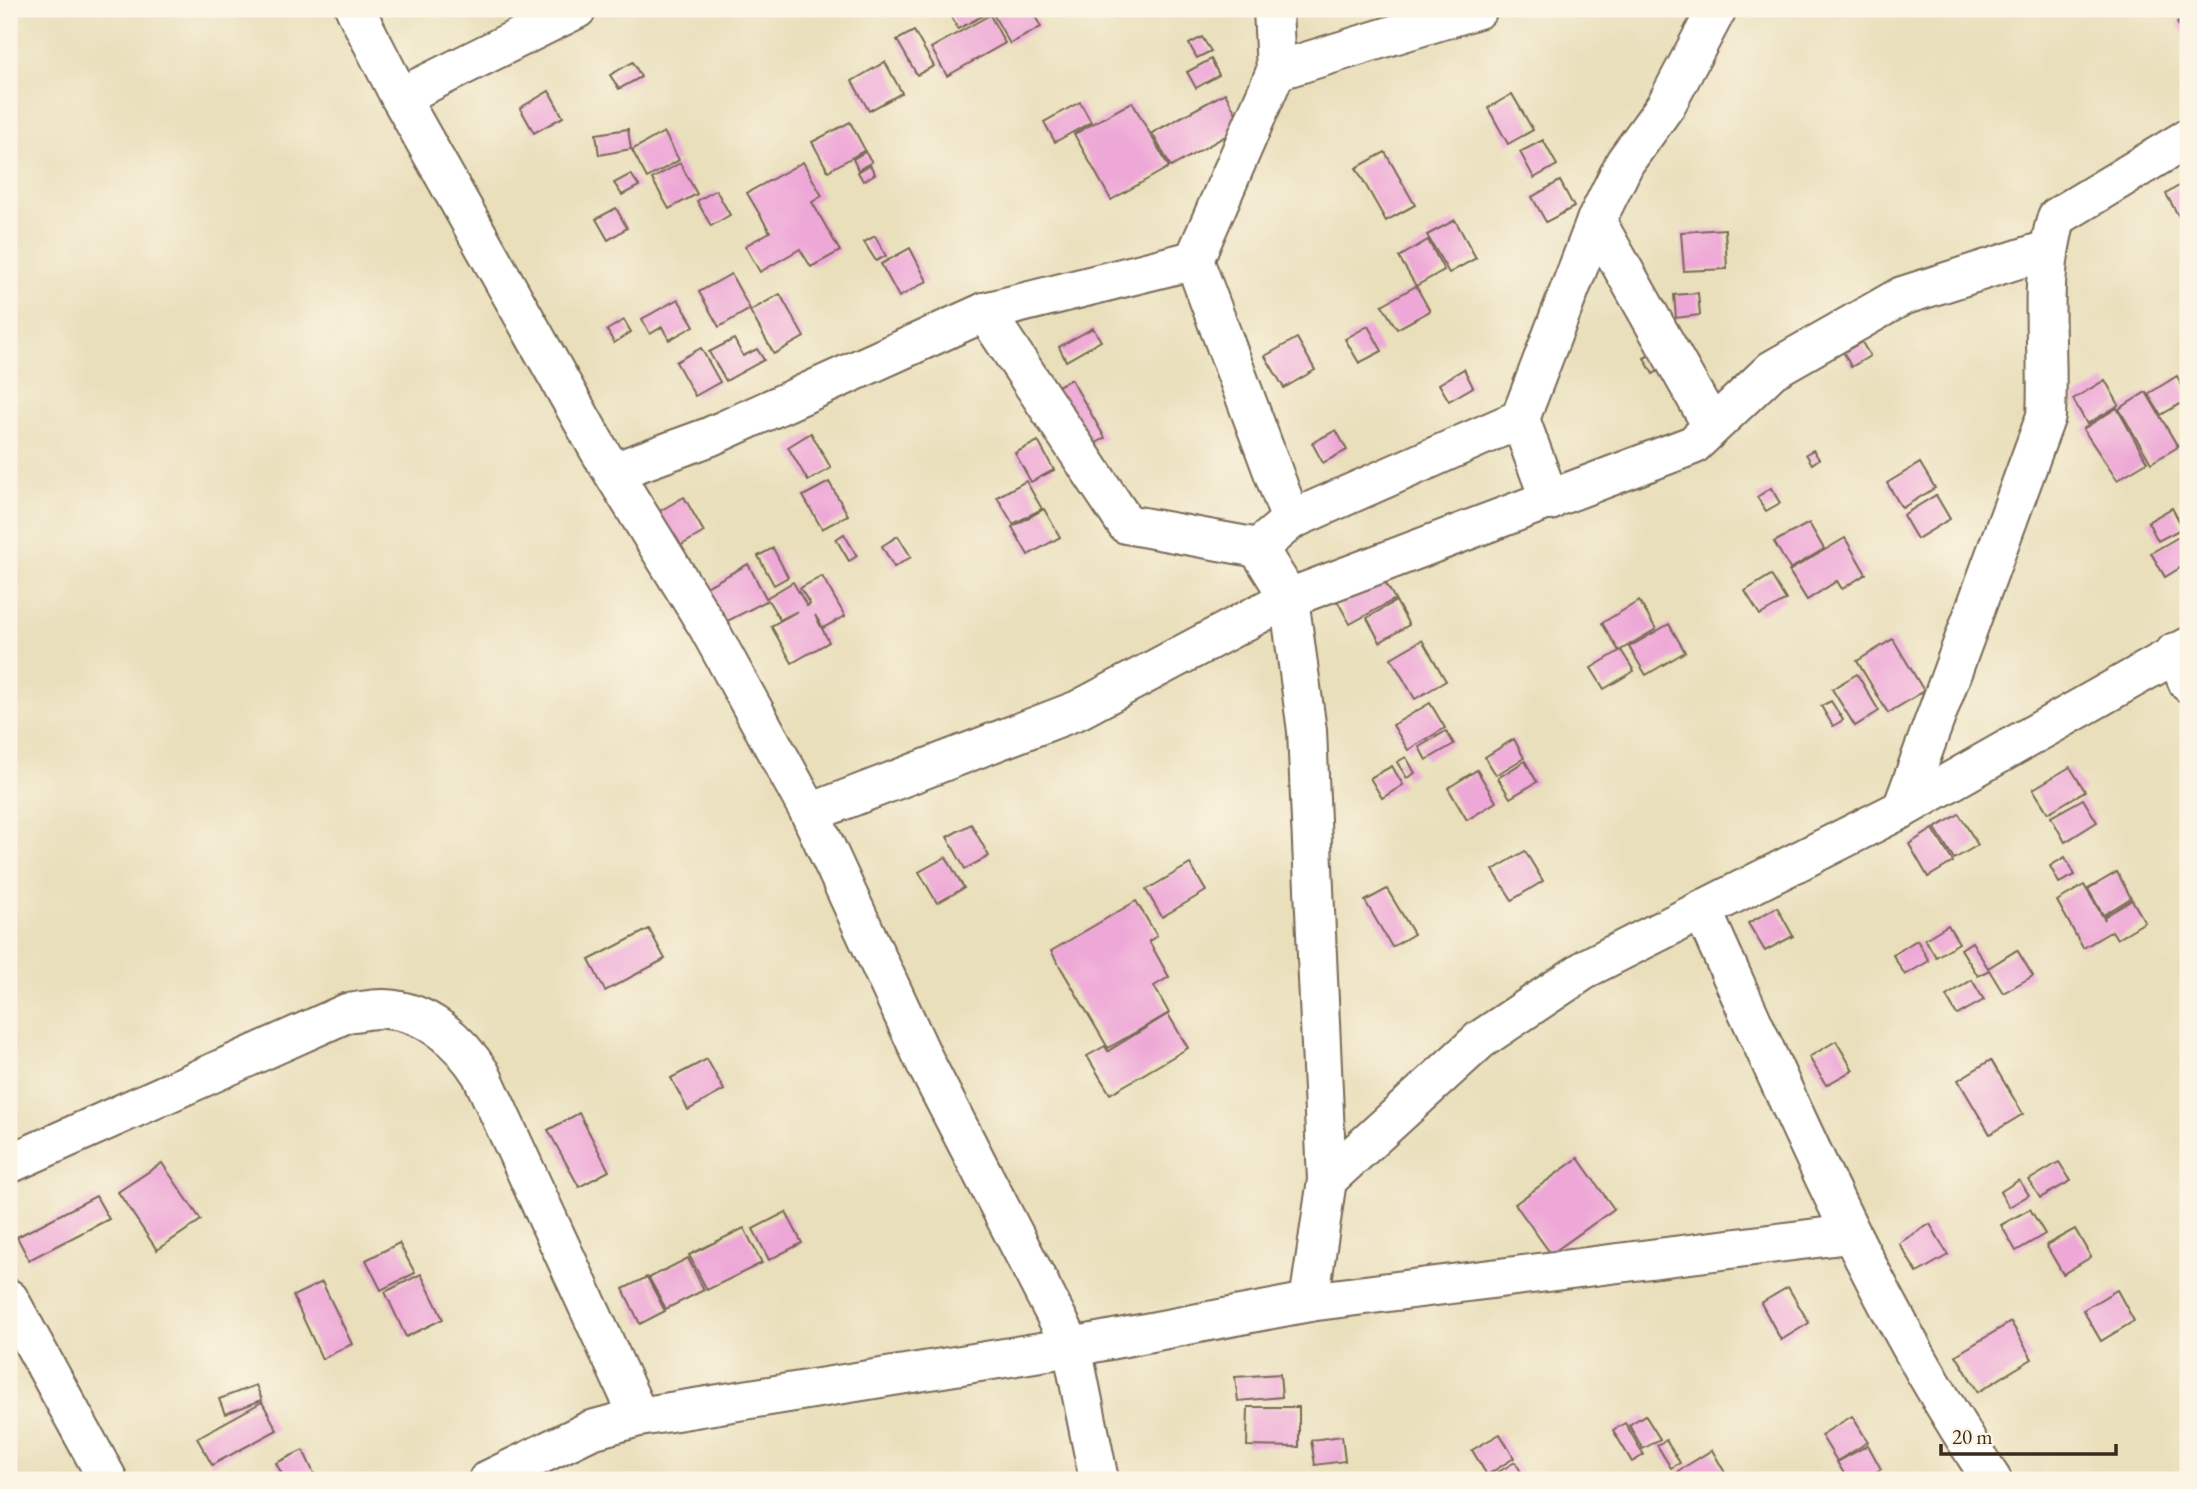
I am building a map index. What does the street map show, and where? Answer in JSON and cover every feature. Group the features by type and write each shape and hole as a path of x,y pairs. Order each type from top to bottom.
{"street":[{"path":"355,9 400,97 613,471 708,627 810,813 926,1064 1072,1347 1098,1480"},
{"path":"400,97 577,9"},
{"path":"1273,9 1276,71 1194,260 1291,520"},
{"path":"1276,71 1478,9"},
{"path":"1550,501 1520,419 1596,221 1625,162 1666,105 1717,9"},
{"path":"1902,810 2046,416 2047,250 2057,218 2188,138"},
{"path":"1596,221 1712,426"},
{"path":"810,813 1078,710 1289,598 1693,445 1772,370 1902,296 2047,250"},
{"path":"613,471 709,437 985,312 1194,260"},
{"path":"985,312 1126,524 1258,548 1289,598 1307,731 1327,1180 1309,1302"},
{"path":"1258,548 1291,520 1520,419"},
{"path":"1327,1180 1480,1040 1589,967 1902,810 2184,661"},
{"path":"1702,910 1849,1234 1948,1415 1992,1480"},
{"path":"9,1164 346,1013 385,1009 415,1016 443,1030 466,1051 481,1074 639,1417"},
{"path":"488,1480 591,1430 639,1417 1072,1347 1309,1302 1849,1234"},
{"path":"9,1299 108,1480"}],"building":[{"path":"947,9 991,9 992,11 958,29"},
{"path":"1007,9 1031,9 1041,27 1010,44 994,16"},
{"path":"990,15 1005,43 947,76 931,48"},
{"path":"2188,17 2188,41 2177,23"},
{"path":"914,31 934,66 917,75 897,40"},
{"path":"1202,37 1211,51 1197,58 1189,44"},
{"path":"1211,59 1219,75 1196,88 1187,72"},
{"path":"633,62 641,77 619,89 610,75"},
{"path":"885,62 902,93 869,111 852,81"},
{"path":"549,91 563,117 534,133 520,108"},
{"path":"1225,93 1243,126 1171,167 1152,133"},
{"path":"1512,94 1533,130 1508,144 1488,108"},
{"path":"1080,102 1091,122 1055,142 1044,122"},
{"path":"1132,102 1169,167 1111,200 1074,134"},
{"path":"850,122 865,150 828,171 812,142"},
{"path":"628,129 631,149 599,155 596,134"},
{"path":"664,132 679,160 647,178 632,150"},
{"path":"1543,140 1557,165 1534,178 1520,152"},
{"path":"865,152 872,162 858,170 853,159"},
{"path":"1385,152 1415,205 1386,221 1356,168"},
{"path":"803,162 822,196 812,202 840,251 811,267 800,249 760,272 745,246 770,232 747,193"},
{"path":"680,163 697,194 669,209 652,179"},
{"path":"870,165 875,174 863,181 858,172"},
{"path":"631,174 639,186 622,195 614,183"},
{"path":"2188,180 2188,218 2182,222 2166,194"},
{"path":"1560,181 1574,207 1546,222 1532,197"},
{"path":"716,190 730,215 711,226 697,201"},
{"path":"616,208 627,228 608,240 596,219"},
{"path":"1455,220 1476,258 1449,273 1427,235"},
{"path":"1725,229 1727,269 1684,271 1681,232"},
{"path":"875,236 886,256 876,261 864,242"},
{"path":"1428,240 1444,270 1416,286 1399,257"},
{"path":"910,248 927,281 899,297 881,264"},
{"path":"731,274 750,309 719,327 699,292"},
{"path":"1416,286 1430,311 1397,329 1382,305"},
{"path":"1698,293 1700,315 1676,318 1674,295"},
{"path":"780,294 804,337 774,354 750,311"},
{"path":"678,299 694,326 669,340 662,327 650,334 642,319"},
{"path":"624,320 631,332 614,343 607,330"},
{"path":"1368,326 1382,351 1359,363 1345,339"},
{"path":"1093,328 1101,341 1066,361 1059,347"},
{"path":"1297,338 1315,370 1284,388 1265,356"},
{"path":"734,339 743,356 757,349 764,360 726,381 709,352"},
{"path":"1860,339 1870,356 1851,367 1842,349"},
{"path":"701,348 720,382 695,396 676,362"},
{"path":"1663,348 1671,363 1653,374 1644,358"},
{"path":"1464,369 1473,387 1449,401 1439,384"},
{"path":"2177,376 2188,399 2161,415 2148,394"},
{"path":"1071,379 1105,438 1079,453 1045,393"},
{"path":"2105,380 2119,405 2087,424 2073,399"},
{"path":"2146,392 2178,447 2151,463 2119,409"},
{"path":"2117,408 2147,462 2117,480 2083,429"},
{"path":"1336,430 1347,450 1323,463 1312,443"},
{"path":"811,433 831,468 808,481 788,447"},
{"path":"1038,441 1054,470 1031,482 1015,453"},
{"path":"1813,450 1819,459 1812,464 1806,454"},
{"path":"1920,463 1935,488 1902,508 1887,483"},
{"path":"1026,481 1042,509 1013,524 997,497"},
{"path":"829,482 848,515 822,529 803,496"},
{"path":"1771,488 1780,503 1766,511 1757,497"},
{"path":"1936,495 1950,519 1917,539 1903,515"},
{"path":"684,497 704,532 678,547 658,512"},
{"path":"2172,508 2183,528 2158,541 2148,522"},
{"path":"1044,509 1060,537 1028,555 1012,527"},
{"path":"1809,523 1824,549 1790,569 1774,542"},
{"path":"844,534 857,556 849,561 836,539"},
{"path":"2182,535 2188,545 2188,563 2165,577 2151,553"},
{"path":"898,536 911,557 894,567 882,546"},
{"path":"1845,538 1866,574 1842,589 1837,581 1807,600 1789,571"},
{"path":"773,548 788,577 774,585 758,556"},
{"path":"748,564 766,598 793,582 807,606 810,604 800,588 822,576 845,616 823,628 815,615 829,642 792,663 771,626 798,611 780,620 768,600 716,627 697,592"},
{"path":"1380,573 1395,599 1350,624 1335,597"},
{"path":"1771,575 1786,600 1760,615 1745,591"},
{"path":"1396,601 1409,625 1380,642 1367,618"},
{"path":"1639,601 1656,629 1619,651 1602,623"},
{"path":"1669,624 1685,652 1646,675 1629,647"},
{"path":"1893,639 1924,691 1888,713 1857,661"},
{"path":"1422,640 1446,681 1415,699 1391,658"},
{"path":"1621,650 1634,671 1604,689 1591,668"},
{"path":"1857,674 1879,711 1855,726 1832,689"},
{"path":"1831,701 1843,720 1833,726 1821,706"},
{"path":"1430,703 1445,728 1408,750 1393,725"},
{"path":"1446,731 1454,744 1426,760 1419,747"},
{"path":"1514,739 1524,758 1496,775 1485,757"},
{"path":"1406,757 1415,773 1407,778 1397,762"},
{"path":"1525,761 1537,782 1510,798 1498,778"},
{"path":"1392,766 1403,785 1382,798 1370,778"},
{"path":"2070,767 2085,791 2048,813 2033,789"},
{"path":"1477,770 1496,802 1467,820 1448,788"},
{"path":"2083,799 2097,822 2065,842 2051,817"},
{"path":"1959,814 1978,845 1954,859 1935,828"},
{"path":"971,824 989,856 965,869 947,837"},
{"path":"1933,829 1953,862 1928,877 1909,844"},
{"path":"1525,851 1543,881 1512,900 1493,870"},
{"path":"946,857 964,888 937,903 919,872"},
{"path":"2065,857 2075,875 2059,883 2050,866"},
{"path":"1190,864 1206,891 1162,917 1146,890"},
{"path":"2117,872 2131,898 2103,915 2088,889"},
{"path":"2084,885 2105,920 2104,917 2132,900 2145,922 2117,939 2112,931 2083,948 2057,901"},
{"path":"1387,889 1414,934 1392,947 1365,901"},
{"path":"1136,901 1157,936 1149,941 1169,977 1154,986 1169,1013 1108,1048 1051,951"},
{"path":"1777,907 1793,936 1765,951 1748,923"},
{"path":"1948,925 1959,943 1936,957 1925,939"},
{"path":"649,929 665,959 605,991 589,960"},
{"path":"1917,940 1929,961 1905,975 1893,955"},
{"path":"1972,942 1988,968 2017,950 2033,976 2003,993 1989,970 1978,976 1961,949"},
{"path":"1972,980 1984,1000 1957,1015 1946,996"},
{"path":"1168,1014 1188,1048 1110,1094 1087,1056 1105,1046 1108,1051"},
{"path":"1836,1041 1853,1070 1826,1085 1809,1057"},
{"path":"707,1059 724,1090 688,1110 671,1078"},
{"path":"1991,1060 2023,1114 1990,1134 1958,1080"},
{"path":"579,1113 609,1171 579,1187 548,1130"},
{"path":"1578,1158 1614,1209 1551,1254 1515,1204"},
{"path":"2059,1162 2071,1181 2040,1198 2029,1180"},
{"path":"162,1163 201,1220 157,1250 118,1192"},
{"path":"2019,1180 2029,1195 2009,1207 2000,1192"},
{"path":"96,1196 109,1219 29,1260 17,1237"},
{"path":"2030,1209 2045,1234 2016,1251 2001,1225"},
{"path":"786,1212 802,1243 769,1260 753,1229"},
{"path":"1930,1224 1948,1255 1917,1273 1899,1243"},
{"path":"744,1228 762,1263 707,1290 689,1255"},
{"path":"2075,1229 2091,1257 2063,1274 2046,1245"},
{"path":"399,1243 415,1273 381,1290 366,1260"},
{"path":"688,1258 704,1290 666,1309 649,1278"},
{"path":"421,1274 443,1319 406,1337 385,1292"},
{"path":"647,1277 665,1311 640,1324 623,1289"},
{"path":"322,1282 352,1344 322,1359 293,1296"},
{"path":"1788,1287 1809,1323 1781,1340 1761,1303"},
{"path":"2117,1290 2134,1321 2101,1341 2083,1310"},
{"path":"2011,1322 2032,1359 1978,1392 1956,1355"},
{"path":"1280,1374 1282,1397 1238,1401 1235,1377"},
{"path":"256,1385 262,1400 225,1414 219,1399"},
{"path":"262,1402 277,1430 212,1465 197,1438"},
{"path":"1248,1407 1299,1407 1299,1447 1247,1446"},
{"path":"1645,1415 1660,1439 1643,1449 1629,1425"},
{"path":"1852,1416 1868,1442 1837,1461 1821,1435"},
{"path":"1625,1423 1644,1455 1632,1462 1613,1430"},
{"path":"1500,1434 1514,1458 1487,1475 1472,1450"},
{"path":"1342,1436 1345,1461 1315,1465 1311,1440"},
{"path":"1666,1440 1680,1463 1671,1468 1657,1445"},
{"path":"1868,1445 1881,1469 1862,1480 1848,1480 1837,1462"},
{"path":"303,1450 317,1480 285,1480 276,1463"},
{"path":"1712,1450 1728,1478 1684,1480 1678,1471"},
{"path":"1515,1462 1526,1480 1485,1480"}]}
